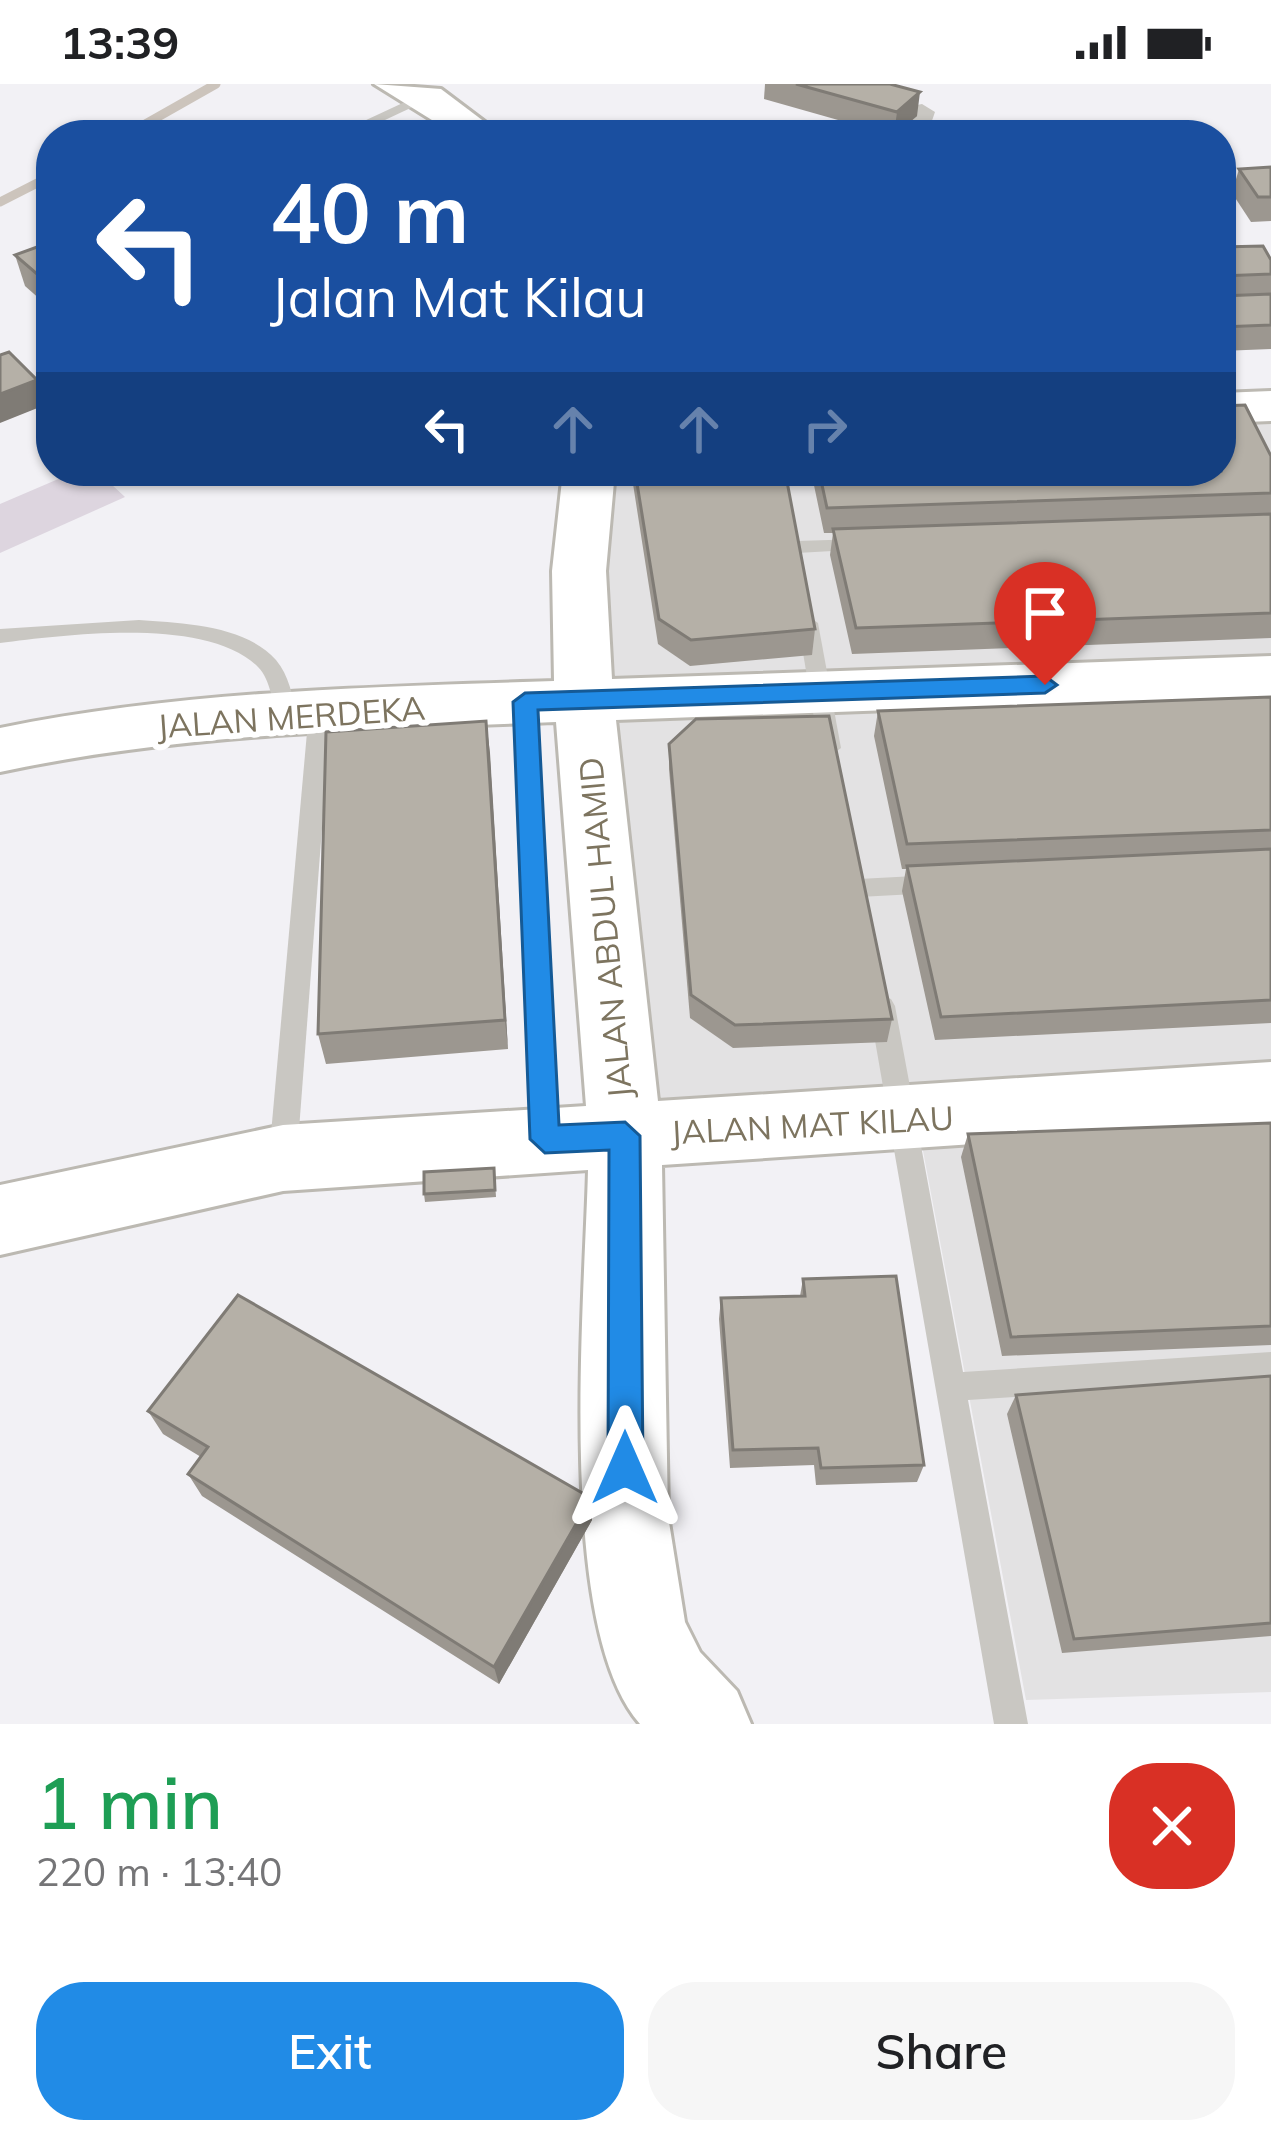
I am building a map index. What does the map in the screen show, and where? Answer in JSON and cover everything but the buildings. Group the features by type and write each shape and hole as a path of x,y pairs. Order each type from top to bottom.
{"street":[{"path":"410,90 458,120"},
{"name":"JALAN ABDUL HAMID","path":"588,486 579,571 555,701 585,1137 640,1628 667,1685 704,1724"},
{"name":"JALAN MERDEKA","path":"0,750 76,735 303,712 1271,676"},
{"name":"JALAN MAT KILAU","path":"0,1220 283,1158 1271,1093"}],"lane":[{"path":"364,120 410,90"},
{"path":"797,548 892,543"},
{"path":"806,610 836,780"},
{"path":"0,636 111,630 225,638 271,666 303,712 283,1158"},
{"path":"859,888 950,883"},
{"path":"878,981 1011,1724"},
{"path":"949,1387 1271,1366"}],"shaded area":[{"path":"1271,419 1271,1692 1026,1700 912,1092 653,1107 608,680 603,508 607,486 1236,486 1236,420"},
{"path":"42,486 113,486 125,497 0,553 0,504"}],"waterway":[{"path":"152,120 216,84"},
{"path":"0,202 36,184"}],"route":[{"path":"625,1468 625,1136 545,1139 525,702 1045,685"}]}
